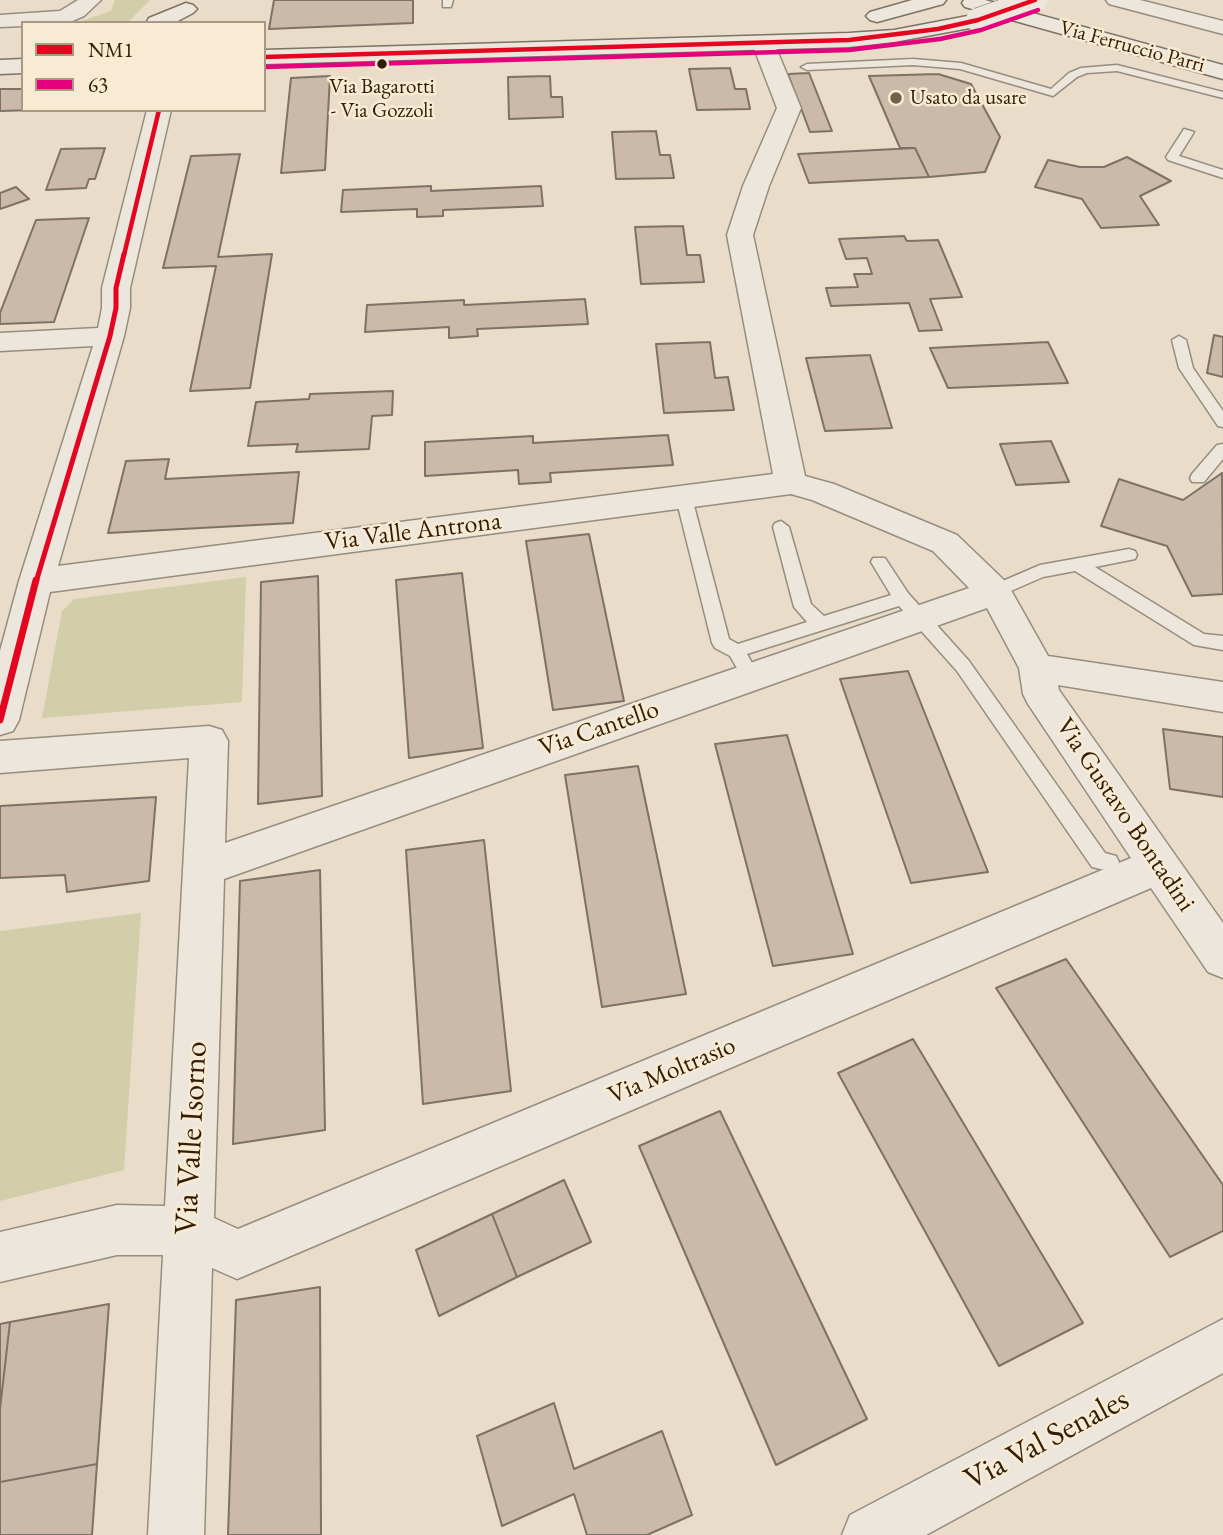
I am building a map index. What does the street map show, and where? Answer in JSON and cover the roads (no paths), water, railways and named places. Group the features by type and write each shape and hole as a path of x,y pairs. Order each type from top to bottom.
{"street":[{"path":"0,21 62,17 77,12 91,0"},
{"name":"Via Ferruccio Parri","path":"960,0 1223,72"},
{"path":"1178,0 1223,13"},
{"path":"266,57 762,43 894,36 978,20 1044,1"},
{"path":"545,47 839,22 885,15 930,2"},
{"path":"1111,8 1223,28"},
{"name":"Via Ferruccio Parri","path":"1111,8 1223,47"},
{"path":"162,21 186,11"},
{"path":"762,43 789,108 756,186 740,235 791,483"},
{"path":"0,67 21,66"},
{"path":"0,720 36,581 110,336 116,308 116,288 159,112"},
{"path":"0,342 110,336"},
{"name":"Via Valle Antrona","path":"36,581 791,483 823,492 945,543 995,592 1037,668"},
{"name":"Via Cantello","path":"205,868 743,664 912,608 995,592"},
{"path":"1037,668 1223,697"},
{"name":"Via Gustavo Bontadini","path":"1037,668 1041,694 1223,958"},
{"name":"Via Valle Isorno","path":"0,757 209,741 176,1535"},
{"name":"Via Moltrasio","path":"187,1231 237,1254 1158,866"},
{"path":"0,1257 117,1230 187,1231"},
{"name":"Via Val Senales","path":"870,1535 1223,1345"}],"lane":[{"path":"807,67 913,62 961,66 1053,93 1073,75 1094,68 1117,68 1223,96"},
{"path":"1188,132 1172,157 1223,174"},
{"path":"1179,340 1186,368 1223,422"},
{"path":"1198,478 1223,449"},
{"path":"684,498 721,643 743,664 822,625 912,608"},
{"path":"781,527 803,607 822,625"},
{"path":"995,592 1040,571 1129,555"},
{"path":"879,562 912,608 963,666 1099,861 1109,862"},
{"path":"1076,564 1200,640 1223,643"}],"place":[{"name":"Via Bagarotti - Via Gozzoli","path":"382,64"},
{"name":"Usato da usare","path":"896,98"}]}
